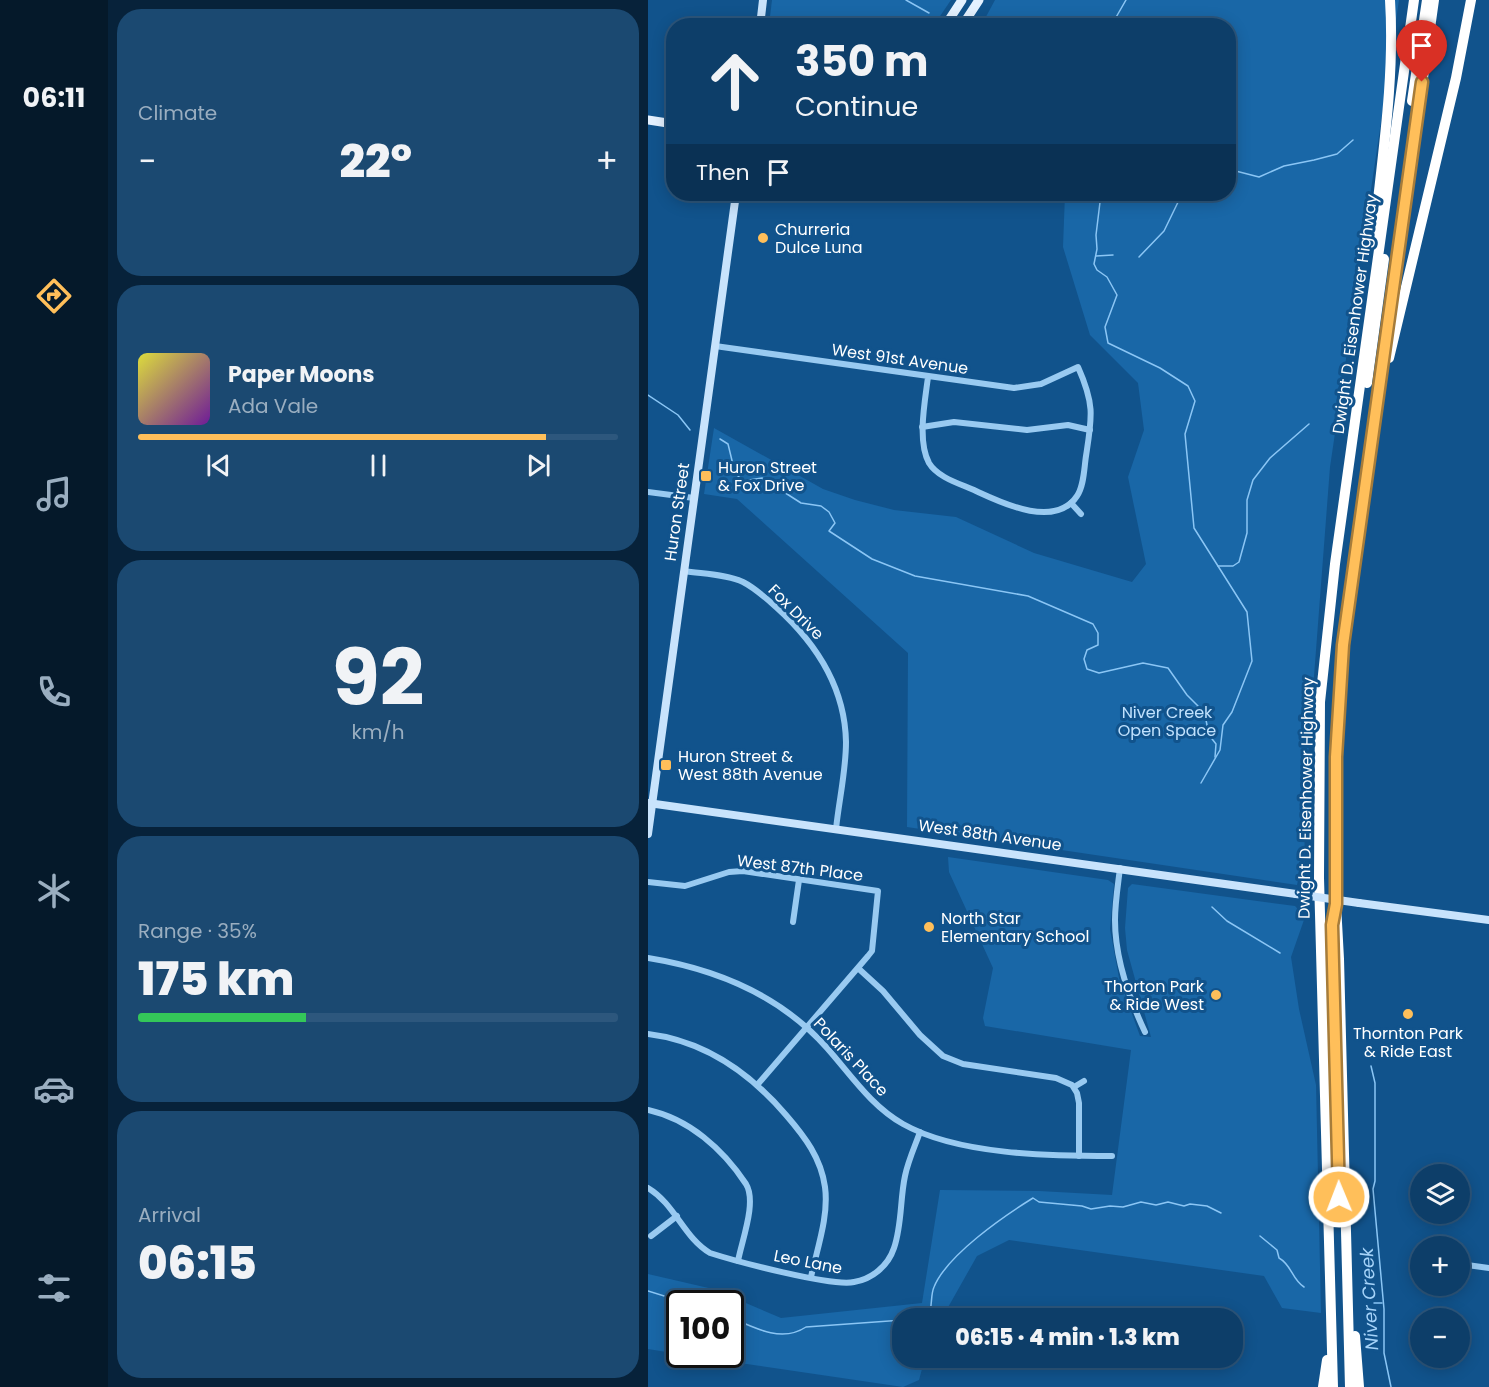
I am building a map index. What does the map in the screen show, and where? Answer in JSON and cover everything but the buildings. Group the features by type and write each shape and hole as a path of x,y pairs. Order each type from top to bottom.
{"highway":[{"path":"1371,299 1369,283 1389,81 1390,0"},
{"name":"Dwight D. Eisenhower Highway","path":"1333,1387 1318,878 1320,694 1326,630 1414,0"},
{"path":"1319,768 1324,747 1329,662 1336,598 1421,0"},
{"path":"1391,307 1391,266 1395,231 1427,0"},
{"name":"Dwight D. Eisenhower Highway","path":"1350,1387 1340,970 1332,901 1339,687 1349,593 1434,0"},
{"path":"1373,428 1448,112 1471,0"},
{"path":"1332,901 1344,1387"},
{"path":"1323,1387 1330,1300"},
{"path":"1347,1312 1355,1330 1359,1387"}],"main road":[{"path":"761,18 763,0"},
{"path":"950,18 962,0"},
{"path":"967,18 979,0"},
{"path":"648,120 666,123"},
{"name":"Huron Street","path":"648,834 650,804 735,201"},
{"name":"West 88th Avenue","path":"650,804 1120,868 1332,901 1489,920"}],"street":[{"name":"West 91st Avenue","path":"715,346 928,377 1022,388 1041,384 1078,367 1092,408 1090,430"},
{"path":"922,427 954,422 1027,430 1068,425 1090,430 1080,489 1071,502 1055,511 1038,512 1007,505 938,473 929,463 922,427 928,377"},
{"path":"648,492 694,498"},
{"path":"1071,502 1082,514"},
{"name":"Fox Drive","path":"684,571 735,579 758,591 799,629 825,665 839,700 845,730 845,755 836,829"},
{"path":"1120,868 1115,912 1117,944 1124,974 1145,1032"},
{"name":"West 87th Place","path":"648,882 685,886 729,872 743,871 878,891 872,951 859,969"},
{"path":"793,922 799,880"},
{"name":"Polaris Place","path":"648,958 694,967 729,980 774,1002 807,1028 878,1107 920,1132 968,1146 1041,1155 1112,1156"},
{"path":"758,1084 859,969 883,990 920,1035 943,1056 963,1064 1067,1081 1074,1087 1078,1097 1079,1156"},
{"path":"648,1034 679,1040 707,1051 734,1066 758,1084 801,1133 815,1154 825,1188 825,1211 811,1277"},
{"path":"1074,1087 1084,1081"},
{"path":"648,1110 679,1120 701,1135 746,1184 750,1193 750,1205 738,1261"},
{"name":"Leo Lane","path":"648,1188 667,1203 702,1247 710,1253 811,1277 853,1283 871,1276 886,1262 895,1245 905,1176 920,1132"},
{"path":"651,1236 677,1216"},
{"path":"1470,1265 1489,1268"}],"green space":[{"path":"772,0 951,0 939,18 770,18"},
{"name":"Niver Creek Open Space","path":"995,0 1399,0 1330,467 1304,807 1305,874 1298,880 1297,885 907,827 908,653 737,499 704,494 714,428 823,489 855,500 894,510 956,517 1034,553 1132,582 1146,564 1128,477 1144,430 1138,383 1090,335 1063,247 1065,201 1236,201 1236,18 985,18"},
{"path":"948,857 1108,880 1114,884 1110,929 1119,978 1140,1036 1151,1037 1127,950 1125,928 1128,888 1132,884 1295,906 1305,917 1291,957 1299,1009 1316,1085 1321,1313 1282,1308 1264,1276 1009,1240 977,1256 948,1308 892,1308 892,1368 922,1368 919,1380 903,1387 744,1364 744,1302 781,1318 922,1303 940,1190 1039,1191 1112,1195 1131,1050 985,1026 983,1018 993,968 949,872"},
{"path":"648,1274 715,1290 666,1290 666,1352 648,1349"}],"waterway":[{"name":"Niver Creek","path":"906,0 929,13"},
{"path":"1116,18 1126,0"},
{"path":"1236,171 1259,177 1284,166 1337,154 1353,140"},
{"name":"Niver Creek","path":"1100,201 1094,264 1097,270 1107,277 1117,295 1105,327 1108,343 1160,368 1188,386 1195,401 1185,434 1194,528 1247,612 1252,661 1232,712 1223,725 1220,750 1201,783"},
{"path":"1139,257 1164,231 1179,201"},
{"path":"1096,256 1113,255"},
{"path":"648,395 678,415 690,430"},
{"path":"1218,566 1233,566 1239,562 1247,533 1247,500 1253,480 1270,458 1309,424"},
{"path":"720,439 728,444 735,473 743,481 762,478 801,503 821,506 829,512 835,523 829,531 872,559 915,576 1028,596 1093,624 1098,633 1098,645 1087,650 1084,659 1087,669 1099,673 1143,663 1168,668 1187,695 1198,706 1195,710 1200,717 1206,720 1209,735 1216,744 1215,757"},
{"name":"Niver Creek","path":"1212,907 1227,921 1280,953"},
{"name":"Niver Creek","path":"1371,1066 1375,1083 1375,1181 1373,1189 1384,1309 1384,1353 1391,1387"},
{"path":"931,1308 934,1287 951,1262 992,1226 1033,1198 1039,1202 1091,1209 1110,1206 1123,1207 1141,1202 1156,1205 1168,1202 1184,1206 1190,1204 1207,1206 1221,1213"},
{"path":"1260,1236 1277,1250 1279,1258 1287,1264 1304,1287"},
{"path":"648,1291 666,1297"},
{"path":"1374,1303 1382,1303"},
{"path":"744,1323 768,1332 787,1334 806,1327 892,1321"}],"place":[{"name":"Churreria Dulce Luna","path":"763,238"},
{"name":"Huron Street & Fox Drive","path":"706,476"},
{"name":"Huron Street & West 88th Avenue","path":"666,765"},
{"name":"North Star Elementary School","path":"929,927"},
{"name":"Thorton Park & Ride West","path":"1216,995"},
{"name":"Thornton Park & Ride East","path":"1408,1014"}],"route":[{"path":"1339,1197 1332,925 1336,904 1336,757 1340,679 1349,593 1422,82"}]}
